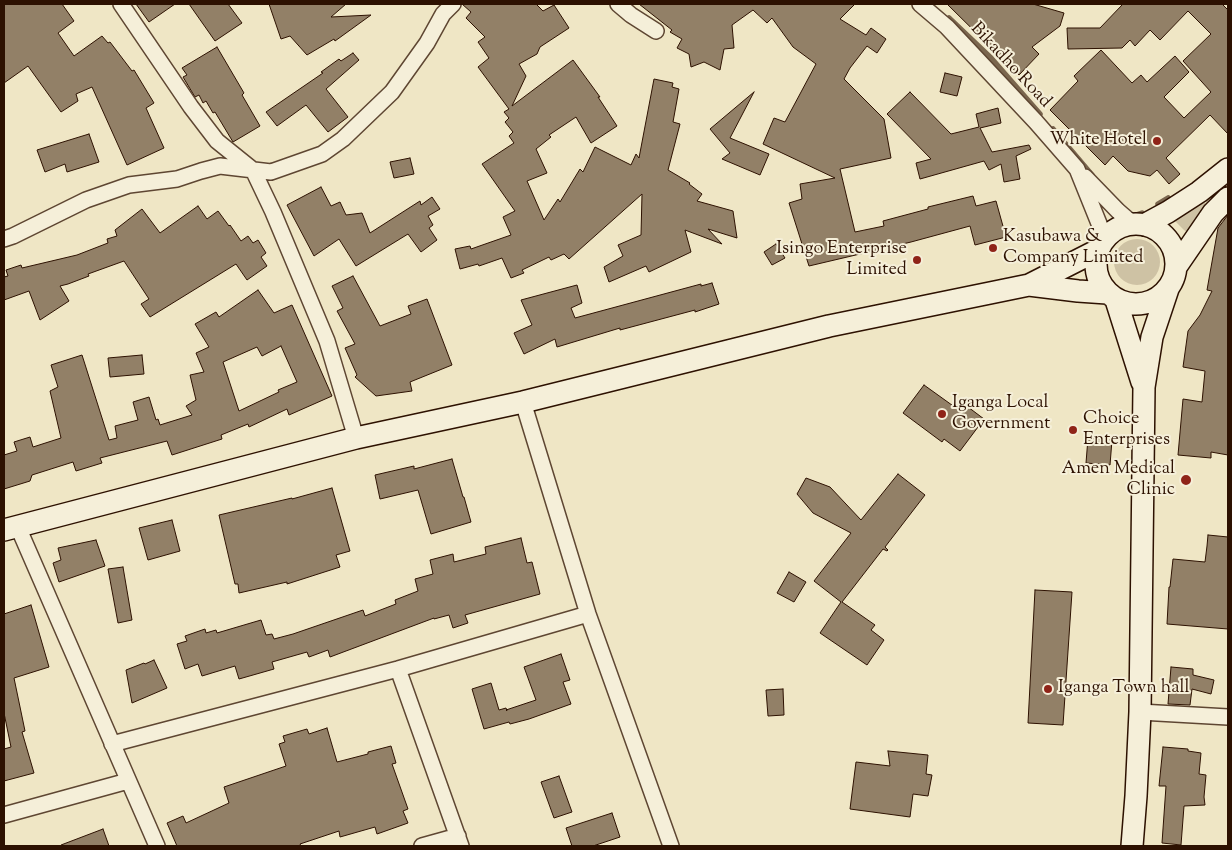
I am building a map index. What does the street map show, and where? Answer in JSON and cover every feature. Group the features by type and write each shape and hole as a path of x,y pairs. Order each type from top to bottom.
{"street":[{"path":"121,4 191,107 217,141 253,170 273,212 327,341 356,438"},
{"path":"4,239 86,200 129,185 177,179 220,166 272,172 322,154 343,138 392,92 427,44 443,14 453,4"},
{"path":"618,4 656,31"},
{"name":"Bikadho Road","path":"920,4 953,34 1077,168 1098,219 1100,245"},
{"path":"1077,168 1118,211 1138,224 1155,229 1164,236 1171,245 1176,267 1174,279 1168,289 1152,337 1144,387 1140,712 1132,846"},
{"path":"1144,387 1111,296 1100,284 1096,272 1095,261 1100,245 1111,231 1121,226 1138,224 1168,212 1199,192 1228,169"},
{"path":"1176,267 1213,213 1228,198"},
{"path":"157,846 112,744 11,529 356,438 523,402 829,326 1029,285 1100,245"},
{"path":"1029,285 1111,296 1127,304 1150,302 1160,297 1168,289"},
{"path":"523,402 588,614 671,846"},
{"path":"112,744 398,669 588,614"},
{"path":"398,669 460,841 422,846"},
{"path":"1140,712 1228,717"},
{"path":"4,815 128,781"}],"shaded area":[{"path":"1203,202 1206,206 1187,232 1175,221 1175,218"},
{"path":"1137,239 1150,243 1156,249 1160,262 1156,275 1150,281 1137,285 1124,281 1118,275 1114,262 1118,249 1124,243"}],"building":[{"path":"4,4 62,4 74,21 58,33 74,56 102,36 108,43 110,42 132,71 134,70 154,103 146,108 164,148 127,165 92,87 76,94 78,101 61,112 28,66 4,83"},
{"path":"136,4 175,4 149,22"},
{"path":"189,4 228,4 242,23 215,41"},
{"path":"269,4 346,4 331,17 371,15 335,41 334,39 307,55 290,36 281,39"},
{"path":"462,4 536,4 543,11 554,5 569,28 540,47 537,54 519,64 526,76 512,106 573,60 600,97 598,97 617,126 591,143 576,117 549,135 551,137 536,149 547,173 527,181 544,220 558,199 560,202 580,169 583,172 595,147 631,165 636,154 639,158 654,79 673,83 672,87 679,89 673,122 680,124 668,170 690,183 702,194 697,201 733,211 737,238 708,229 722,244 685,230 691,252 649,272 646,266 609,282 604,267 623,256 618,245 641,235 642,194 569,259 564,254 551,260 549,257 522,270 524,273 511,278 502,258 479,266 478,264 460,269 455,249 470,246 471,249 511,235 503,217 515,211 482,164 514,143 509,136 513,132 505,122 509,118 504,112 509,109 478,67 489,58 478,42 485,37 466,18 471,12"},
{"path":"639,4 855,4 840,19 866,35 871,28 886,39 877,53 867,46 844,79 884,119 891,158 840,169 855,232 884,226 883,221 973,196 976,206 996,201 1006,237 975,245 970,226 809,266 789,203 802,199 800,184 835,178 763,144 774,118 785,122 816,64 793,47 772,18 767,23 753,10 732,25 734,48 724,49 720,70 704,62 691,67 689,54 677,48 682,39 670,32 672,30"},
{"path":"947,4 1033,4 1064,13 1060,26 1032,47 1039,54 1019,75"},
{"path":"1123,4 1222,4 1228,10 1228,134 1210,115 1166,158 1180,174 1169,184 1157,170 1150,176 1128,171 1113,156 1105,165 1050,110 1078,81 1074,76 1101,50 1132,83 1141,75 1147,82 1175,56 1189,72 1164,97 1184,118 1211,92 1183,61 1211,34 1188,11 1160,40 1150,30 1135,46 1130,40 1122,48 1068,49 1067,28 1100,28"},
{"path":"217,47 244,93 242,95 260,126 233,142 215,112 213,113 206,101 203,103 199,95 195,97 183,77 187,75 182,68"},
{"path":"353,53 359,60 326,89 348,117 328,132 306,105 277,126 266,112 323,73 321,72 339,59 341,61"},
{"path":"945,73 962,77 957,96 940,92"},
{"path":"754,92 730,138 769,154 760,175 722,159 730,153 710,129"},
{"path":"910,92 951,134 979,127 976,114 998,108 1001,123 980,128 992,152 1029,145 1031,149 1016,156 1020,179 1004,182 1001,164 989,170 984,161 920,179 916,163 931,159 887,114"},
{"path":"89,134 99,162 67,172 65,164 45,172 37,150"},
{"path":"410,158 414,174 394,178 390,162"},
{"path":"321,187 331,206 340,202 346,215 362,213 370,233 420,201 421,205 432,197 440,209 428,216 433,225 429,228 437,240 421,252 408,234 356,266 339,239 314,256 287,205"},
{"path":"198,206 207,219 218,211 241,241 248,236 253,243 258,240 266,253 261,257 267,266 247,280 236,264 150,317 141,304 149,299 124,261 60,286 69,301 40,320 29,291 4,300 4,277 8,276 6,270 21,265 22,268 77,255 108,243 107,239 117,236 115,230 142,209 160,233"},
{"path":"1228,215 1228,455 1211,452 1211,458 1178,455 1183,399 1202,402 1205,371 1183,367 1188,331 1200,315 1212,291 1207,290 1218,228"},
{"path":"776,244 785,258 772,265 764,252"},
{"path":"353,276 380,326 411,314 408,306 427,299 452,365 410,382 412,391 376,396 355,377 357,375 345,348 355,344 337,311 343,308 332,286"},
{"path":"712,283 719,304 695,312 695,310 620,330 620,328 557,347 555,339 524,354 514,333 532,325 521,300 577,285 582,303 571,308 575,318 701,284 701,286"},
{"path":"258,290 274,313 292,305 332,396 289,415 287,409 249,427 248,424 221,435 222,439 172,455 167,441 100,458 102,463 76,471 73,462 32,475 30,481 4,489 4,455 17,451 14,442 30,437 33,447 61,438 50,391 58,387 51,365 82,355 109,440 117,438 115,426 138,420 133,402 149,397 156,420 158,419 160,425 192,415 186,406 196,400 190,375 204,372 196,353 209,347 195,324 216,312 219,317","holes":["281,346 297,382 239,411 223,362 257,347 262,356"]},
{"path":"142,355 144,374 110,377 108,358"},
{"path":"924,385 963,413 968,407 984,419 960,451 944,439 942,442 903,413"},
{"path":"1088,438 1112,440 1110,465 1086,463"},
{"path":"452,459 471,522 431,534 418,490 380,499 375,475 414,466 414,469"},
{"path":"898,474 925,495 885,547 888,550 883,549 842,602 875,625 871,630 884,640 867,665 820,633 841,602 814,581 851,533 813,513 797,494 806,478 830,487 861,520"},
{"path":"332,488 350,551 336,555 340,567 287,584 287,582 239,593 238,584 235,584 219,515"},
{"path":"172,520 180,551 148,560 139,528"},
{"path":"1208,535 1228,537 1228,629 1167,624 1173,559 1205,562"},
{"path":"521,538 527,563 532,562 540,594 465,615 468,623 453,628 449,615 434,618 330,657 328,650 309,657 307,652 272,662 274,669 239,679 235,666 202,676 198,664 185,669 177,644 187,641 185,636 205,629 206,633 216,630 217,633 261,620 266,635 272,634 274,639 363,610 365,616 396,604 395,600 418,591 415,579 433,574 430,560 453,554 454,562 486,554 485,547"},
{"path":"96,540 105,566 59,582 53,563 61,560 58,548"},
{"path":"123,567 132,620 118,623 108,569"},
{"path":"789,572 806,582 794,602 777,593"},
{"path":"1035,590 1072,592 1063,725 1028,723"},
{"path":"31,605 49,667 14,678 25,731 22,732 34,773 4,781 4,749 11,747 4,713 4,614"},
{"path":"561,654 570,680 563,682 571,704 529,719 484,729 472,689 491,683 499,710 506,708 507,710 536,700 524,667"},
{"path":"154,660 167,688 132,703 126,670"},
{"path":"1171,667 1193,669 1193,675 1214,680 1211,694 1192,689 1190,705 1168,704"},
{"path":"783,689 784,715 768,716 766,690"},
{"path":"327,728 337,762 391,746 396,763 392,764 408,809 403,811 408,823 377,834 375,827 340,837 339,831 300,844 301,846 177,846 167,823 183,816 186,823 229,803 224,787 286,766 279,744 285,742 283,736 307,729 309,734"},
{"path":"1163,747 1188,749 1188,751 1201,753 1199,774 1206,775 1205,805 1184,806 1181,845 1162,843 1166,786 1159,786"},
{"path":"888,751 928,755 926,774 932,775 928,796 913,794 910,817 850,809 856,762 890,766"},
{"path":"559,776 572,812 554,818 541,782"},
{"path":"612,813 620,837 593,846 572,846 566,828"},
{"path":"103,829 109,846 61,845"}],"waterway":[{"path":"949,18 991,58 1040,114"},
{"path":"1053,129 1092,175"},
{"path":"1158,204 1168,198"},
{"path":"1130,217 1142,213"}],"place":[{"name":"White Hotel","path":"1157,141"},
{"name":"Kasubawa & Company Limited","path":"993,248"},
{"name":"Isingo Enterprise Limited","path":"917,260"},
{"name":"Iganga Local Government","path":"942,414"},
{"name":"Choice Enterprises","path":"1073,430"},
{"name":"Amen Medical Clinic","path":"1186,480"},
{"name":"Iganga Town hall","path":"1048,689"}]}
